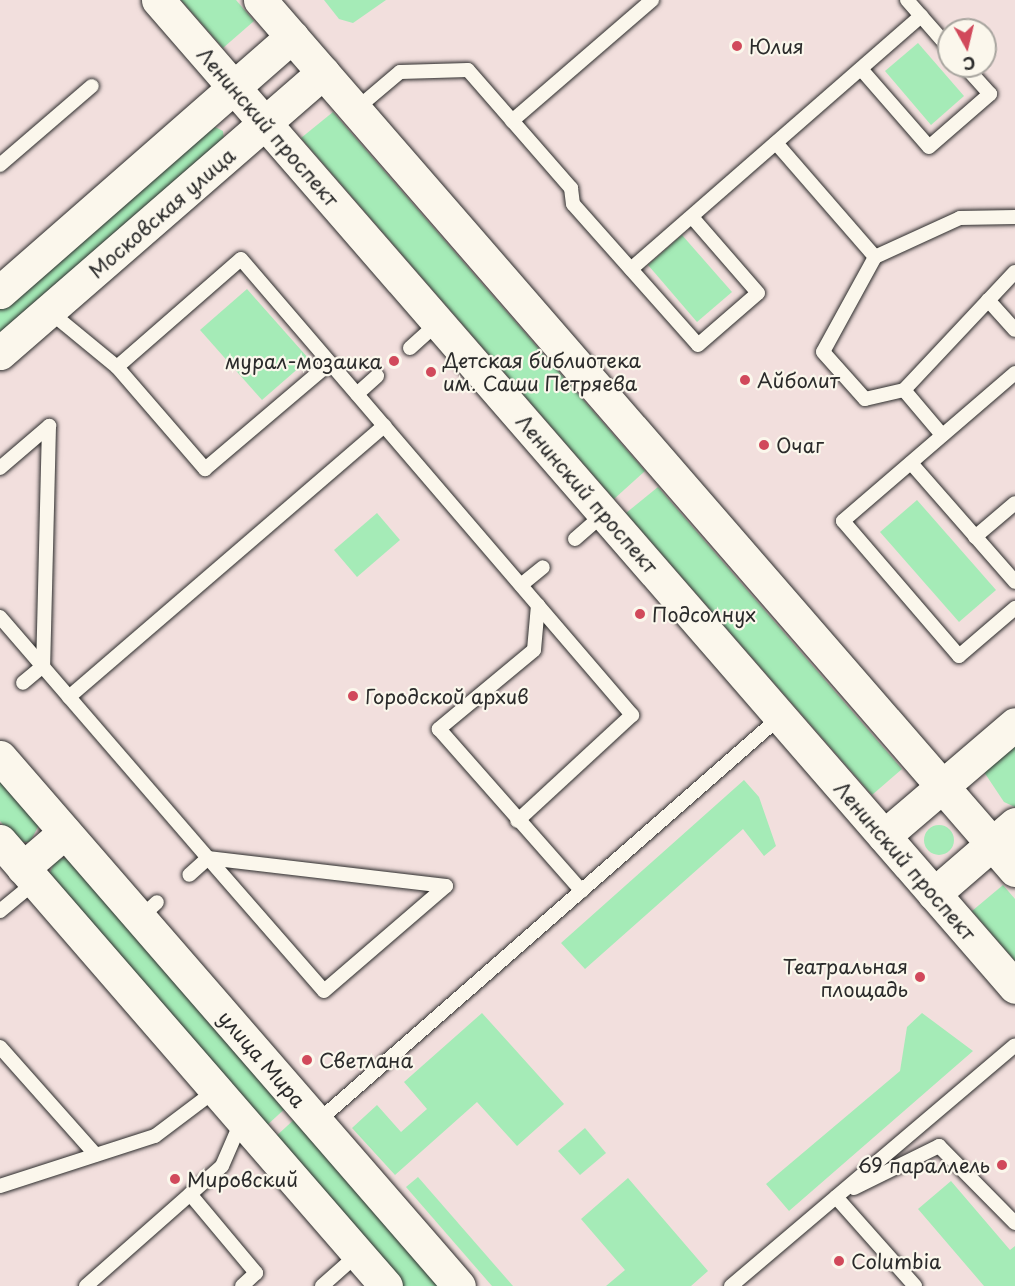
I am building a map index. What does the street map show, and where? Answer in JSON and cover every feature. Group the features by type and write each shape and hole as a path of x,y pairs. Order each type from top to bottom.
{"main road":[{"name":"Ленинский проспект","path":"158,0 1015,987"},
{"path":"260,0 942,786 1004,834 1015,870"},
{"path":"0,292 292,36"},
{"name":"Московская улица","path":"0,354 323,72"},
{"path":"884,836 1015,724"},
{"name":"улица Мира","path":"0,757 65,832 148,910 317,1122 459,1286"},
{"path":"29,875 65,832"},
{"path":"934,894 1004,834"},
{"path":"0,841 386,1286"}],"lane":[{"path":"512,121 652,0"},
{"path":"908,0 937,34"},
{"path":"631,269 921,16"},
{"path":"861,69 929,147 990,94 976,78"},
{"path":"356,110 400,72 468,70 571,188 573,204 698,345 758,292 692,216"},
{"path":"0,165 92,86"},
{"path":"776,142 875,257"},
{"path":"1015,217 960,218 875,257 824,352 865,399 904,390 1015,272"},
{"path":"117,367 242,259 632,715 517,821"},
{"path":"988,300 1015,330"},
{"path":"49,311 117,367 205,469 330,363"},
{"path":"410,348 438,323"},
{"path":"1015,373 843,521 959,656 1015,608"},
{"path":"357,394 377,376"},
{"path":"904,390 942,435"},
{"path":"0,468 49,426 43,666 23,683"},
{"path":"69,697 384,426"},
{"path":"911,463 1015,582"},
{"path":"975,537 1015,502"},
{"path":"575,539 604,514"},
{"path":"521,585 543,567"},
{"path":"538,605 534,650 440,729 517,821 582,891"},
{"path":"0,617 208,858 324,991 446,886 208,858 189,875"},
{"path":"317,1122 780,717"},
{"path":"0,911 29,875"},
{"path":"731,1286 1015,1045"},
{"path":"0,1047 96,1155"},
{"path":"0,1186 155,1136 216,1090"},
{"path":"86,1286 222,1166 242,1120"},
{"path":"836,1197 939,1146 1015,1223"},
{"path":"190,1194 256,1273 242,1286"},
{"path":"836,1197 915,1286"},
{"path":"322,1286 358,1254"}],"green space":[{"path":"181,0 236,0 254,21 223,48"},
{"path":"324,0 386,0 353,23 339,19"},
{"path":"918,43 937,65 937,78 948,78 964,96 931,125 885,71"},
{"path":"333,112 645,471 614,499 301,138"},
{"path":"211,125 223,131 224,140 0,338 0,306"},
{"path":"682,235 732,292 697,322 648,265"},
{"path":"247,289 309,359 262,400 200,330"},
{"path":"658,487 902,769 872,795 626,513"},
{"path":"917,500 996,590 959,622 880,532"},
{"path":"377,513 400,540 357,577 334,550"},
{"path":"1015,740 1015,807 1004,802 984,772"},
{"path":"0,771 40,823 30,842 19,842 0,821"},
{"path":"744,780 759,797 776,846 764,856 743,829 585,969 561,943"},
{"path":"939,825 950,829 954,840 950,851 939,855 928,851 924,840 928,829"},
{"path":"69,857 289,1105 265,1127 50,873 55,860"},
{"path":"1003,885 1015,899 1015,961 972,911"},
{"path":"482,1013 564,1104 517,1146 477,1102 395,1175 352,1128 377,1105 401,1132 427,1109 404,1082"},
{"path":"922,1013 973,1051 789,1211 766,1184 900,1071 907,1027"},
{"path":"298,1116 445,1286 402,1286 274,1138"},
{"path":"585,1128 606,1153 580,1175 558,1151"},
{"path":"418,1177 513,1286 492,1286 406,1187"},
{"path":"628,1178 708,1271 691,1286 606,1286 625,1270 581,1219"},
{"path":"951,1181 1010,1250 1015,1246 1015,1286 984,1286 918,1209"}],"place":[{"name":"Юлия","path":"737,46"},
{"name":"мурал-мозаика","path":"394,361"},
{"name":"Детская библиотека им. Саши Петряева","path":"431,372"},
{"name":"Айболит","path":"745,380"},
{"name":"Очаг","path":"764,445"},
{"name":"Подсолнух","path":"640,614"},
{"name":"Городской архив","path":"353,696"},
{"name":"Театральная площадь","path":"920,977"},
{"name":"Светлана","path":"307,1060"},
{"name":"69 параллель","path":"1002,1165"},
{"name":"Мировский","path":"175,1179"},
{"name":"Columbia","path":"839,1261"}]}
